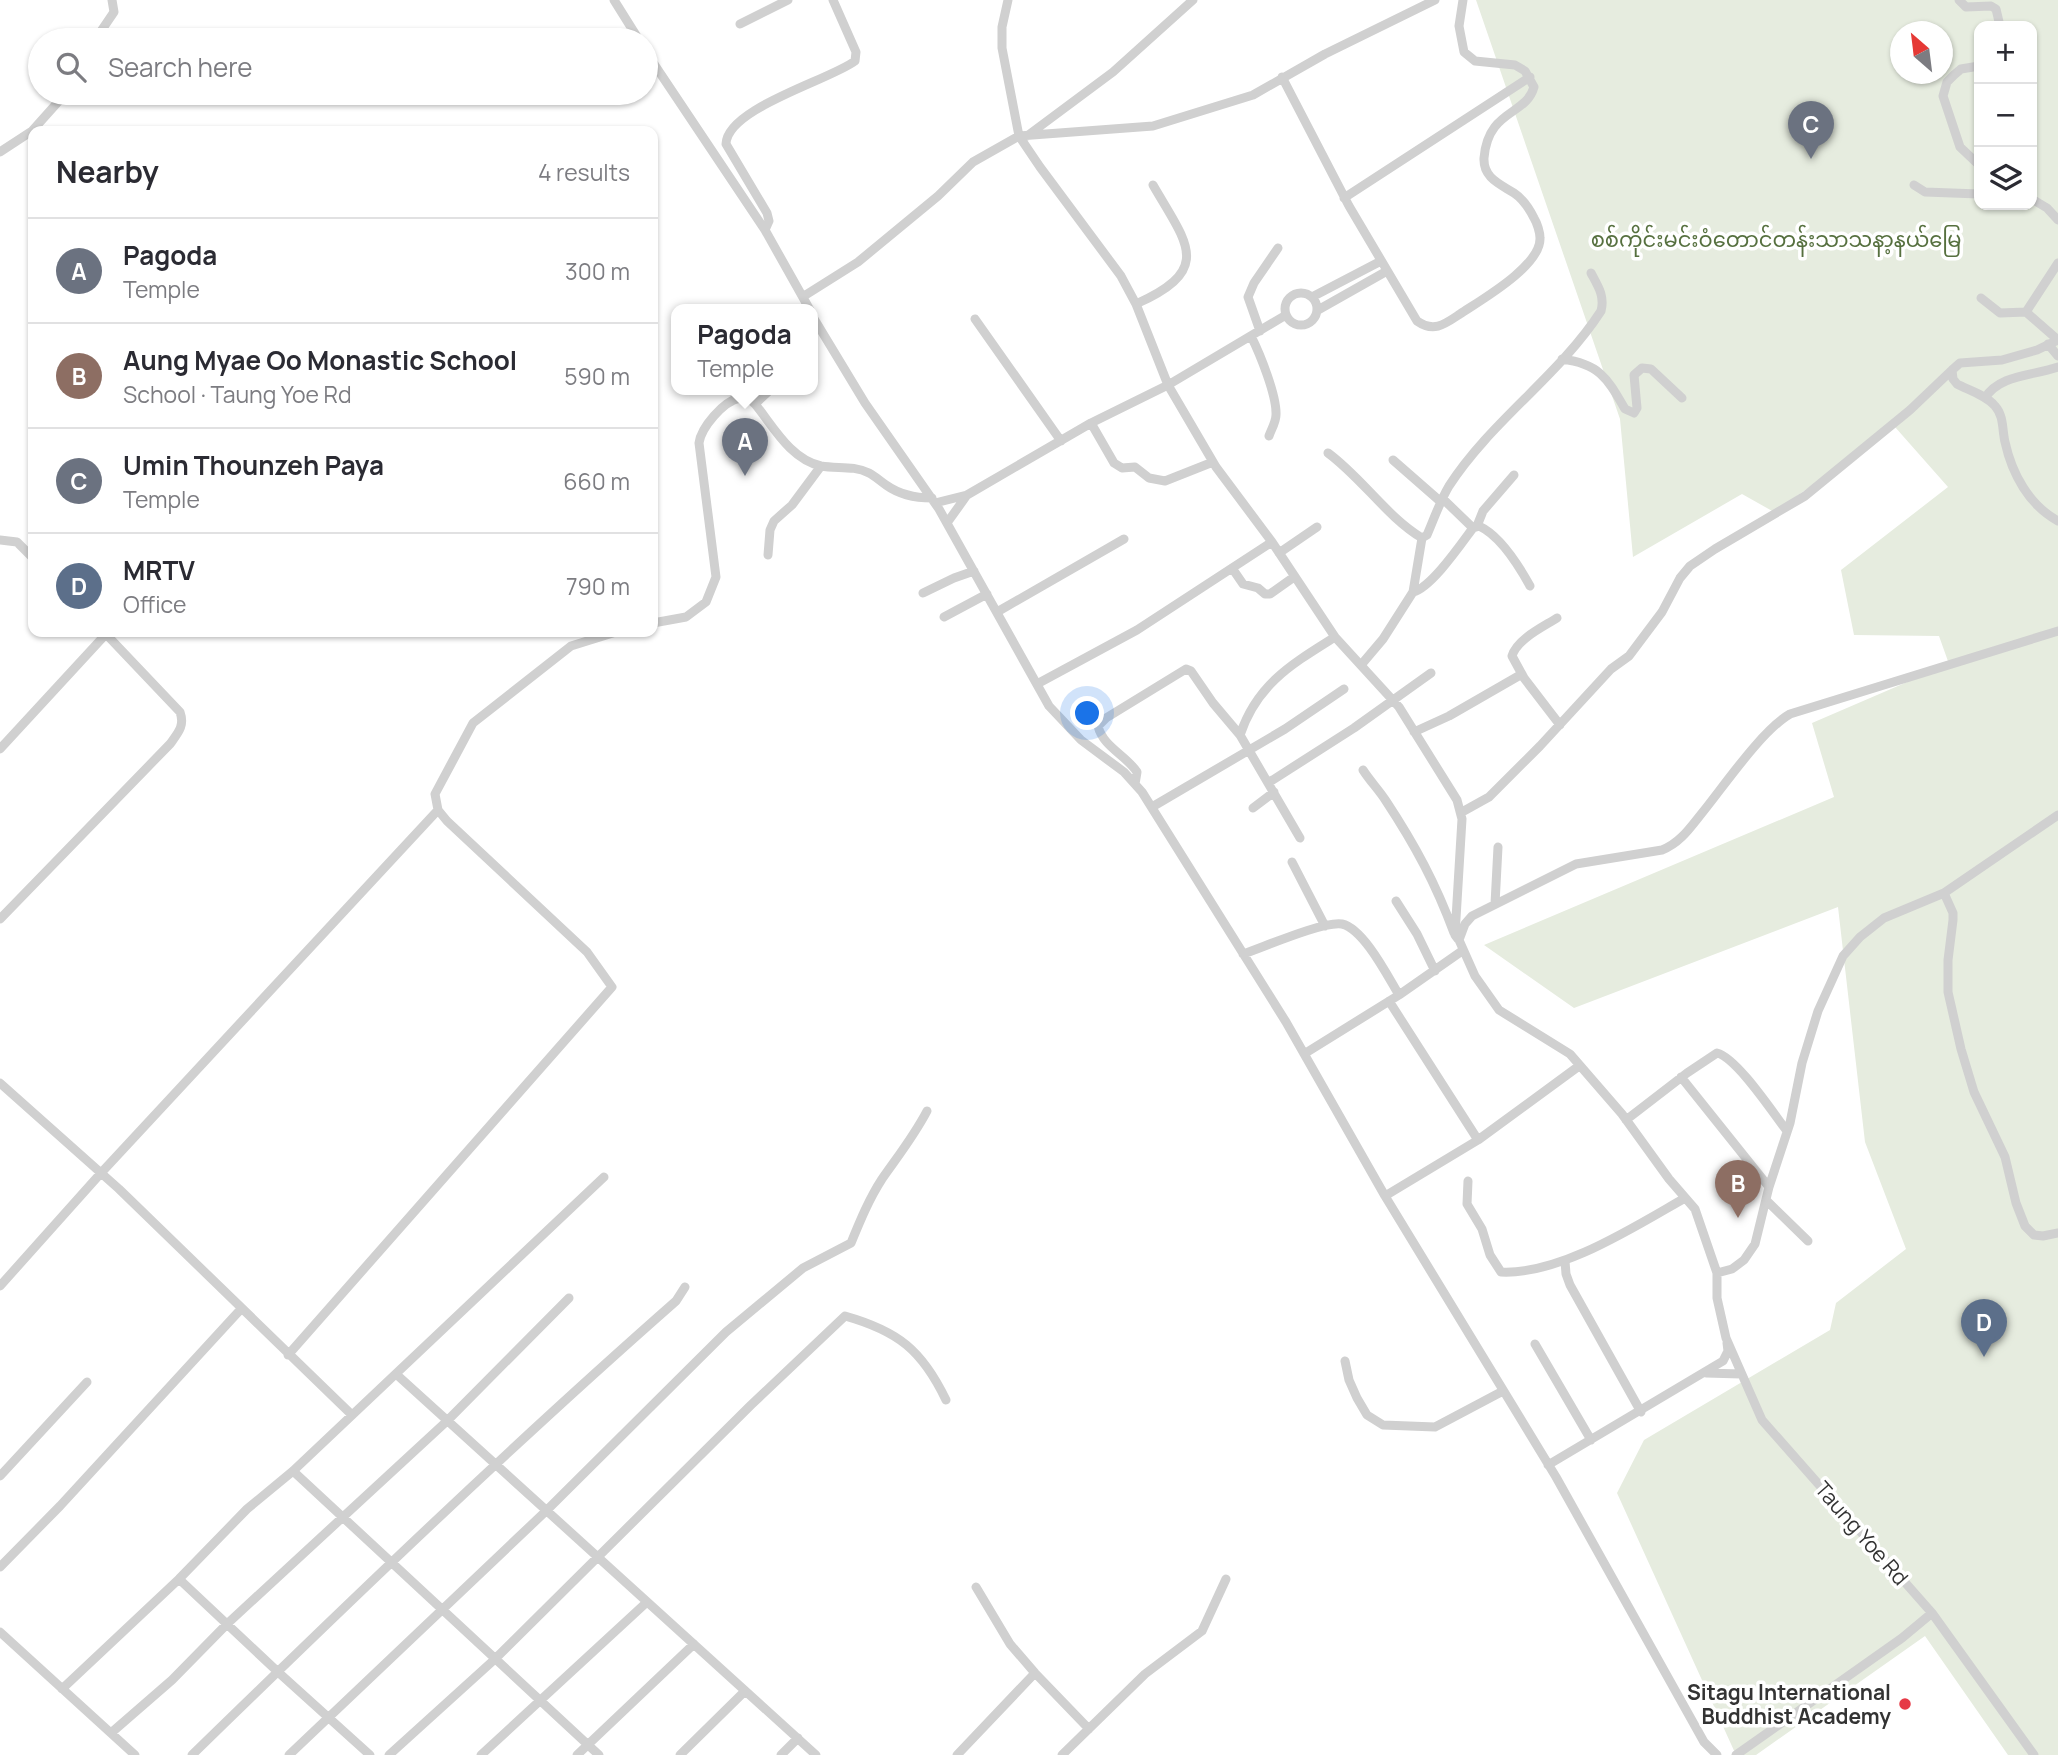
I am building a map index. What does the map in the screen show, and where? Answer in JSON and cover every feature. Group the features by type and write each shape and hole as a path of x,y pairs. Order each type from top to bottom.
{"street":[{"path":"103,28 114,12 112,0"},
{"path":"614,0 632,28"},
{"path":"740,24 788,0"},
{"path":"765,230 769,221 767,213 726,144 726,138 729,132 758,109 855,61 856,52 833,0"},
{"path":"1008,0 1002,27 1002,48 1023,136 1040,167 1121,276 1136,304 1168,385 1213,462 1272,542 1335,637 1393,702 1415,732 1457,800 1462,812 1457,937"},
{"path":"804,296 858,262 938,196 973,162 1023,136 1113,72 1193,0"},
{"path":"1023,136 1153,126 1253,95 1282,77 1435,0"},
{"path":"1282,77 1344,198 1417,321 1431,328 1442,326 1499,288 1524,267 1537,253 1541,239 1530,209 1524,201 1491,178 1484,160 1491,131 1498,121 1532,96 1534,87 1530,77 1515,65 1475,61 1464,52 1459,26 1464,0"},
{"path":"1959,0 1966,7 1991,6 1996,9 1999,21"},
{"path":"1974,67 1961,69 1954,75 1947,82 1942,96 1960,146 1974,160"},
{"path":"658,70 765,230 807,304"},
{"path":"1344,198 1530,77"},
{"path":"36,126 55,105"},
{"path":"0,152 28,134"},
{"path":"1136,304 1159,294 1171,285 1182,273 1188,259 1184,237 1153,185"},
{"path":"1914,185 1925,192 1974,194"},
{"path":"2037,202 2058,220"},
{"path":"1260,331 1248,297 1278,248"},
{"path":"1312,297 1381,261"},
{"path":"2026,312 2058,263"},
{"path":"1286,315 1297,325 1304,325 1315,317 1318,310 1387,271"},
{"path":"1361,666 1383,639 1413,592 1422,538 1427,535 1442,501 1467,462 1562,359 1601,311 1604,302 1602,294 1591,273"},
{"path":"1286,315 1287,301 1299,293 1312,297 1318,310"},
{"path":"1982,298 2000,313 2026,312 2054,341 2058,356"},
{"path":"658,621 686,617 706,602 716,578 699,443 705,425 736,400 748,399 755,404 786,444 805,458 821,466 846,466 862,470 892,489 934,501 967,495 1091,423 1168,385 1286,315"},
{"path":"975,319 1061,441"},
{"path":"818,328 864,403 934,501 1049,706 1081,740 1124,772 1152,807 1304,1054 1385,1195 1548,1465 1704,1742 1717,1755"},
{"path":"1251,337 1259,352 1274,401 1276,417 1269,436"},
{"path":"1462,812 1489,797 1639,644 1690,566 1805,496 1910,410 1960,363 2002,360 2037,350 2054,341"},
{"path":"1562,359 1585,363 1601,372 1629,412 1634,412 1637,408 1634,375 1642,368 1651,369 1682,398"},
{"path":"1985,398 1991,388 2000,382 2058,368"},
{"path":"1952,370 1957,384 1985,398 1999,412 2004,441 2025,492 2043,512 2058,521"},
{"path":"755,404 765,395"},
{"path":"1091,423 1114,463 1122,468 1135,467 1149,478 1165,481 1213,462"},
{"path":"1328,453 1422,538"},
{"path":"1393,460 1475,527 1483,527 1497,541 1530,586"},
{"path":"768,555 770,530 774,521 792,505 821,466"},
{"path":"1413,592 1421,591 1430,582 1475,527 1483,511 1514,475"},
{"path":"947,523 967,495"},
{"path":"1279,553 1317,527"},
{"path":"997,612 1124,539"},
{"path":"0,540 17,541 28,553"},
{"path":"1037,684 1137,630 1272,542"},
{"path":"1232,568 1243,584 1258,588 1265,594 1270,594 1294,576"},
{"path":"923,593 974,571"},
{"path":"944,617 987,594"},
{"path":"1557,618 1514,650 1513,656 1521,674 1560,725"},
{"path":"1457,937 1472,916 1576,864 1672,846 1773,726 1790,714 2058,631"},
{"path":"0,749 101,637"},
{"path":"0,919 170,744 180,730 183,721 180,712 109,637"},
{"path":"288,1355 612,987 587,952 447,821 438,810 435,794 473,723 571,646 601,637"},
{"path":"1240,735 1256,701 1273,680 1335,637"},
{"path":"1135,784 1137,772 1104,741 1098,726 1106,718 1186,669 1191,671 1240,735 1300,838"},
{"path":"1268,782 1393,702 1431,673"},
{"path":"1415,732 1449,716 1521,674"},
{"path":"1152,807 1249,750 1344,689"},
{"path":"1363,770 1384,797 1422,857 1457,937"},
{"path":"1253,808 1274,792"},
{"path":"0,1286 101,1173 438,810"},
{"path":"1717,1273 1732,1269 1744,1261 1755,1244 1798,1089 1802,1063 1818,1011 1843,956 1860,937 1884,918 1944,893 2058,815"},
{"path":"1495,904 1498,847"},
{"path":"1292,862 1325,926"},
{"path":"1944,893 1953,913 1948,992 1974,1092 2005,1157 2016,1203 2025,1226 2034,1235 2058,1233"},
{"path":"1396,901 1417,934 1435,971"},
{"path":"1243,954 1325,926 1343,924 1369,946 1399,995"},
{"name":"Taung Yoe Rd","path":"1457,937 1479,983 1499,1010 1570,1054 1626,1120 1698,1213 1717,1273 1717,1298 1726,1338 1766,1424 1932,1613 2034,1755"},
{"path":"1304,1054 1399,995 1462,951"},
{"path":"1389,1001 1478,1140"},
{"path":"1626,1120 1717,1053 1725,1055 1747,1079 1787,1130"},
{"path":"1385,1195 1478,1140 1579,1066"},
{"path":"1681,1077 1769,1187"},
{"path":"0,1083 101,1173 352,1415"},
{"path":"289,1755 546,1511 726,1332 803,1268 851,1243 881,1180 914,1136 927,1111"},
{"path":"62,1689 179,1579 247,1510 293,1471 604,1177"},
{"path":"1468,1181 1467,1204 1482,1229 1490,1255 1501,1272 1521,1271 1565,1261 1685,1198"},
{"path":"1767,1201 1808,1241"},
{"path":"1565,1261 1570,1285 1641,1412"},
{"path":"192,1755 495,1465 676,1301 685,1287"},
{"path":"111,1733 172,1680 228,1624 447,1421 569,1298"},
{"path":"0,1567 60,1506 241,1309"},
{"path":"389,1755 495,1659 751,1405 845,1316 875,1324 899,1337 933,1373 946,1400"},
{"path":"1548,1465 1723,1362 1728,1351 1726,1338"},
{"path":"1535,1344 1591,1440"},
{"path":"1345,1360 1349,1380 1357,1398 1367,1415 1383,1425 1435,1427 1503,1391"},
{"path":"1701,1373 1741,1374"},
{"path":"396,1374 816,1755"},
{"path":"0,1476 87,1382"},
{"path":"293,1471 599,1755"},
{"path":"179,1579 370,1755"},
{"path":"1062,1755 1145,1674 1202,1631 1226,1579"},
{"path":"976,1587 1010,1644 1035,1674 1089,1729"},
{"path":"481,1755 647,1602"},
{"path":"1736,1755 1902,1638 1932,1613"},
{"path":"0,1632 135,1755"},
{"path":"577,1755 694,1644"},
{"path":"957,1755 1035,1674"},
{"path":"680,1755 746,1691"},
{"path":"781,1755 798,1738"}],"green space":[{"name":"စစ်ကိုင်းမင်းဝံတောင်တန်းသာသနာ့နယ်မြေ","path":"1476,0 2058,0 2058,1755 2008,1755 1925,1636 1756,1755 1736,1755 1617,1493 1644,1440 1830,1330 1836,1303 1906,1249 1865,1142 1838,907 1574,1008 1484,945 1834,797 1812,723 1949,664 1939,636 1854,635 1841,570 1948,487 1895,427 1774,512 1742,494 1633,557 1620,419"}],"place":[{"name":"Umin Thounzeh Paya","path":"1811,159"},
{"name":"Pagoda","path":"745,476"},
{"name":"Aung Myae Oo Monastic School","path":"1738,1218"},
{"name":"MRTV","path":"1984,1357"},
{"name":"Sitagu International Buddhist Academy","path":"1905,1704"}]}
